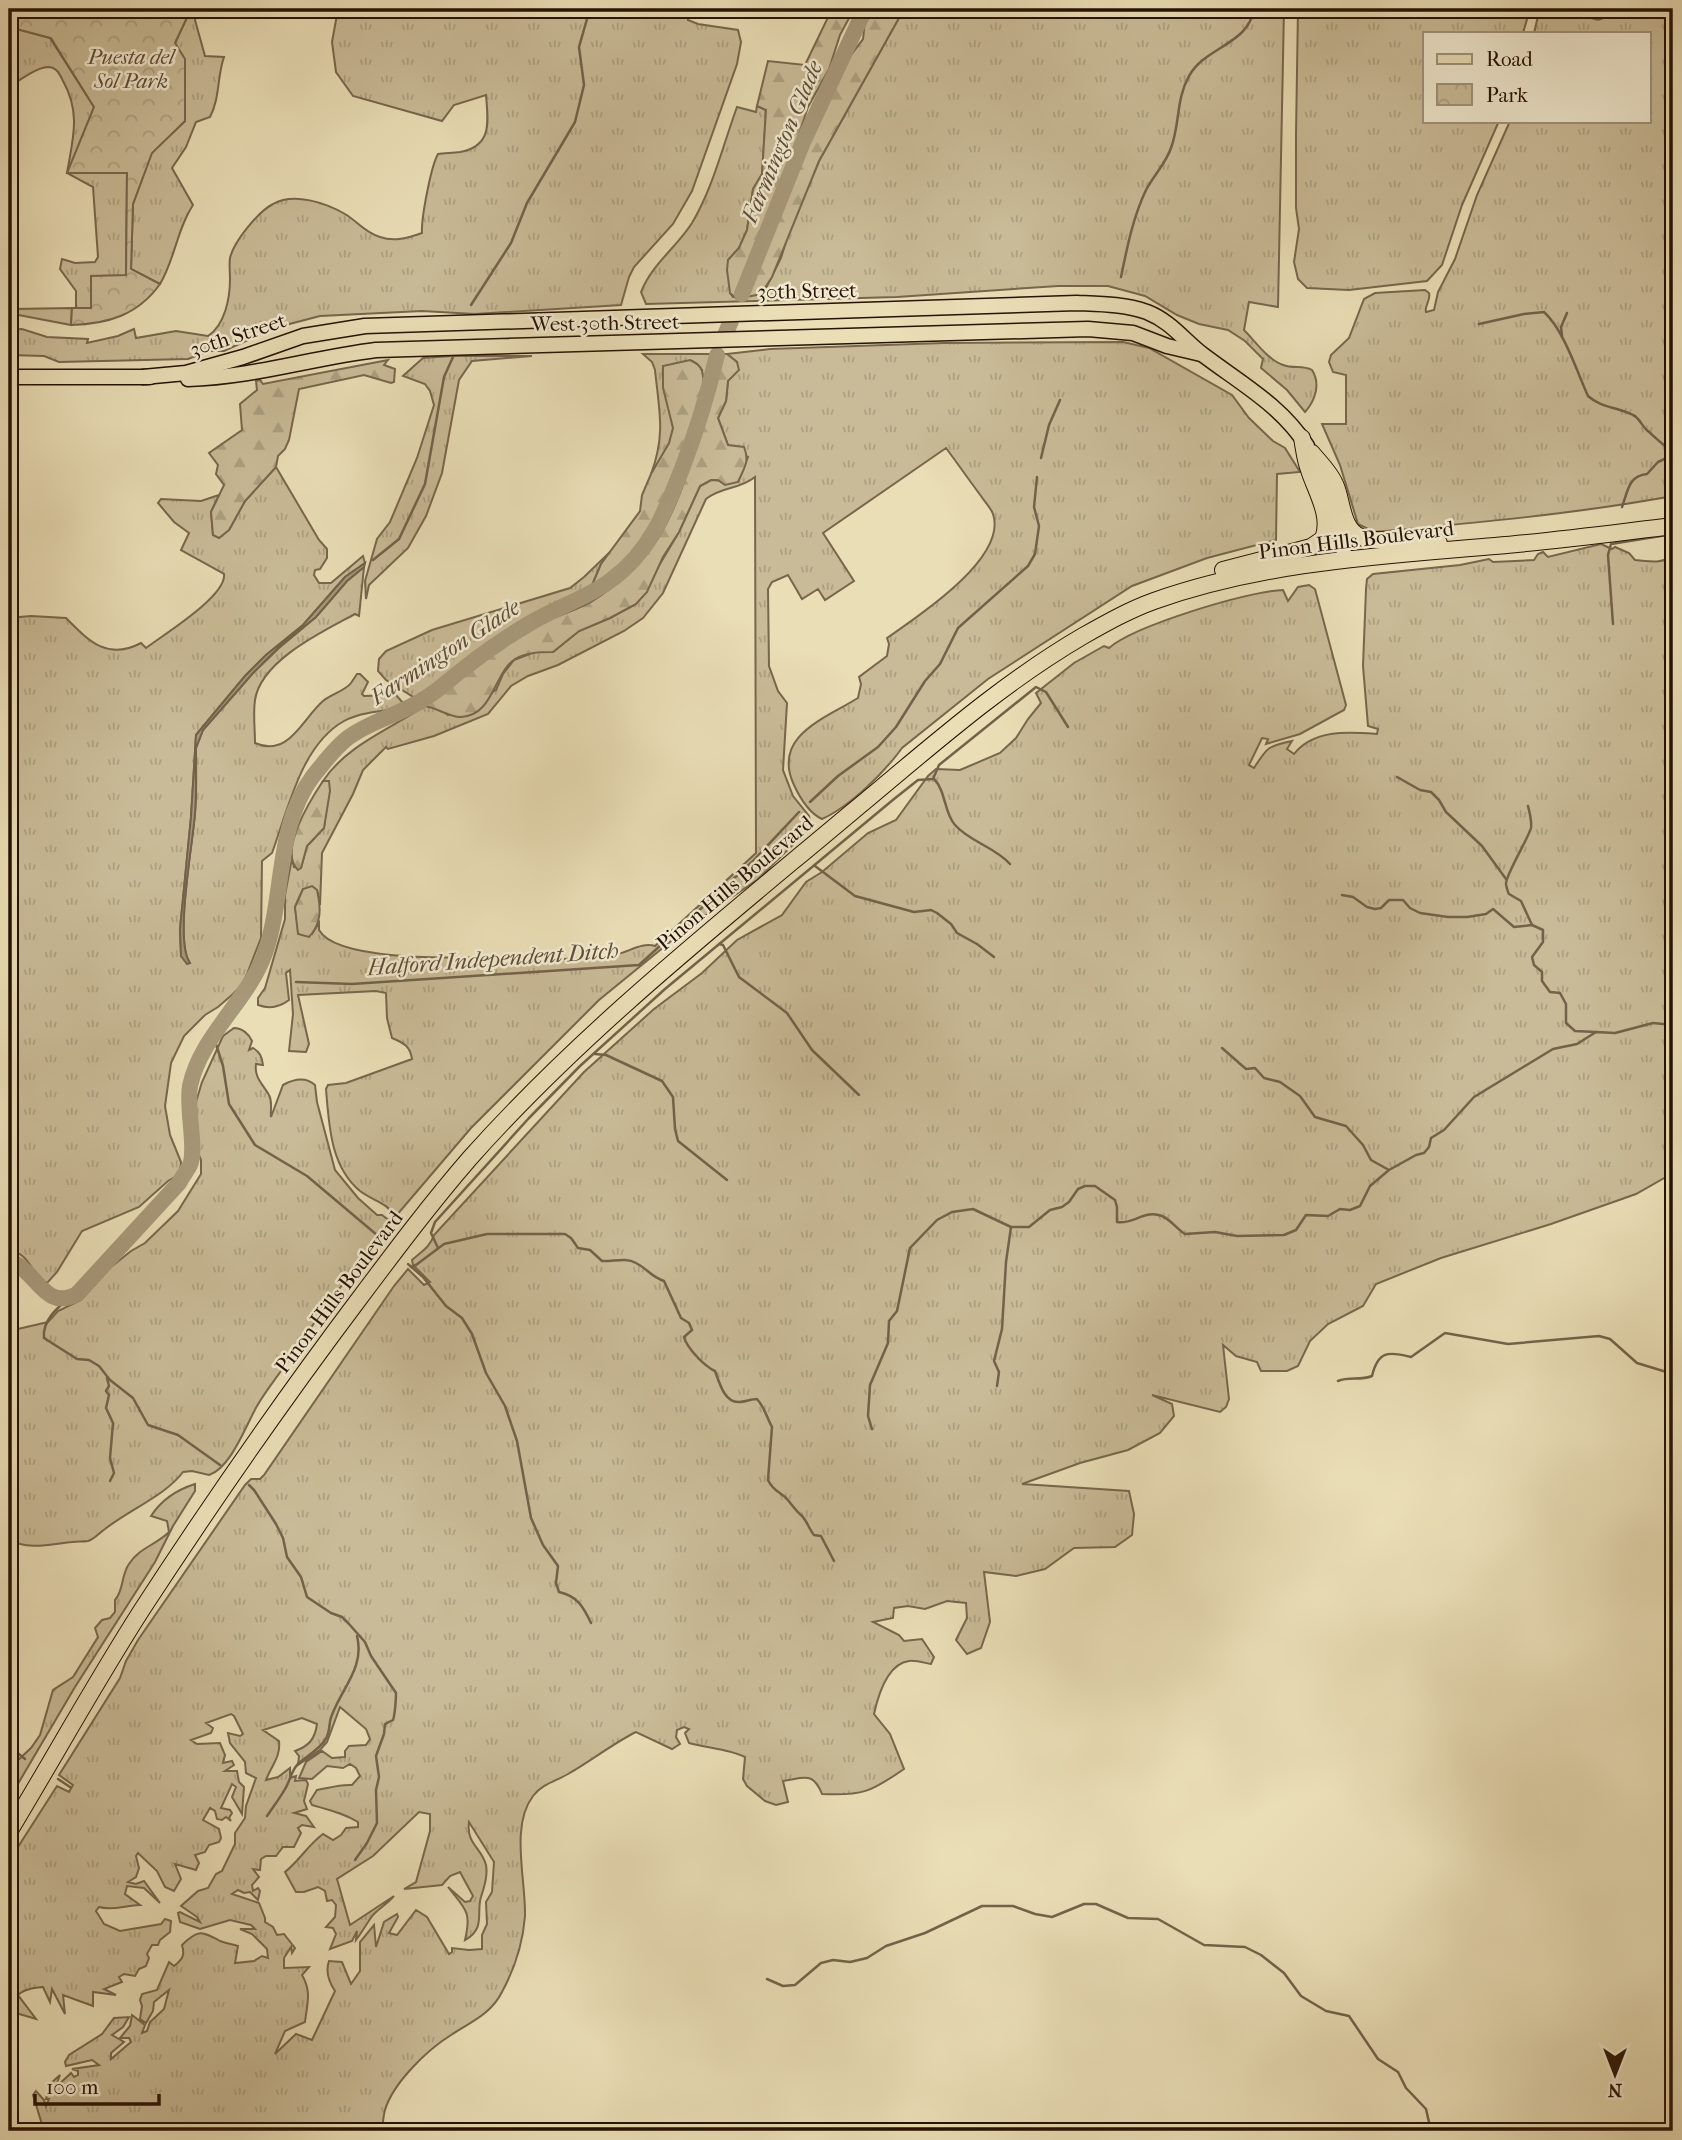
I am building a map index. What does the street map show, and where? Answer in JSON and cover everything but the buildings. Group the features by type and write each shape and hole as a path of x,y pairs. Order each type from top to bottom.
{"highway":[{"path":"1155,601 1220,571 1311,547 1323,540 1325,516 1308,469 1302,438"},
{"path":"1312,453 1336,486 1350,528 1365,539 1462,543 1513,538 1588,536"},
{"name":"Pinon Hills Boulevard","path":"9,1832 140,1613 241,1463 324,1345 470,1158 544,1081 662,972 994,694 1091,632 1155,601 1220,581 1278,568 1345,558 1673,526"}],"main road":[{"name":"30th Street","path":"143,377 186,373 303,337 365,326 1077,303 1126,306 1165,320 1202,354 1266,399 1290,423 1312,453 1333,502 1345,558"},
{"name":"West 30th Street","path":"9,377 227,378 376,350 1088,329 1133,333 1167,346 1202,354"}],"green space":[{"name":"Puesta del Sol Park","path":"9,9 191,9 175,43 185,59 185,121 152,153 133,204 131,269 160,284 142,303 110,320 71,325 72,308 91,308 91,276 126,275 127,173 67,173 94,107 51,38 9,27"},
{"path":"191,9 204,9 198,11 195,20 205,56 224,57 210,117 196,122 186,147 172,168 193,205 160,284 131,269 133,204 152,152 185,121 175,43"},
{"path":"338,9 688,9 688,20 738,30 741,42 737,64 692,191 673,224 634,267 621,305 475,314 422,311 320,316 274,328 224,351 209,351 188,359 59,362 44,356 9,355 9,330 22,329 47,337 88,339 87,343 118,336 134,329 136,338 176,331 208,336 219,325 228,302 232,251 261,213 281,201 310,200 329,206 345,214 370,233 385,238 401,239 422,233 427,193 438,154 471,149 483,138 487,123 486,95 454,105 442,121 353,96 336,72 332,42"},
{"path":"832,9 854,9 840,35 829,69 808,107 780,192 742,283 742,294 752,281 828,94 842,67 863,39 869,9 904,9 819,161 772,277 761,294 737,299 730,293 728,260 739,248 747,230 753,189 762,174 766,110 757,106 768,61 805,65"},
{"path":"904,9 1284,9 1278,307 1249,302 1244,330 1277,363 1312,370 1316,392 1305,412 1287,390 1261,368 1263,359 1245,341 1228,330 1199,324 1177,315 1145,296 1108,286 1058,286 897,297 646,304 641,292 651,273 686,232 699,210 712,181 737,107 756,112 757,106 766,110 762,174 753,189 747,230 739,248 728,260 730,293 733,297 766,288 781,258 819,161"},
{"path":"1298,9 1530,9 1523,32 1423,32 1423,122 1499,122 1462,205 1442,265 1427,281 1349,290 1307,288 1298,279 1294,262 1299,229 1296,208"},
{"path":"1543,9 1572,9 1597,20 1606,16 1611,9 1673,9 1673,496 1562,513 1374,532 1358,524 1340,465 1322,424 1346,424 1346,375 1333,372 1329,362 1331,355 1349,338 1364,299 1375,293 1425,290 1429,293 1426,312 1434,310 1438,292 1455,259 1477,195 1510,122 1650,122 1650,32 1534,32 1539,12"},
{"path":"9,27 50,38 94,107 127,172 126,275 91,308 76,308 76,291 60,269 62,259 75,263 95,262 98,257 93,187 67,173 74,126 69,93 61,76 51,67 33,72 9,87"},
{"path":"72,308 71,325 13,314 13,309"},
{"path":"1123,342 1149,348 1232,395 1249,418 1273,441 1285,448 1300,472 1277,474 1276,540 1207,558 1132,586 988,679 902,748 886,768 854,798 822,819 805,805 794,785 789,768 790,754 796,741 818,721 858,698 861,684 859,677 887,656 887,638 938,601 974,567 987,549 994,531 993,514 946,448 823,533 854,581 825,600 818,589 802,599 788,575 772,582 768,589 769,666 778,691 787,703 783,770 793,796 809,816 811,827 757,880 692,924 599,1000 471,1128 396,1216 386,1206 360,1191 342,1169 333,1144 326,1089 328,1085 346,1083 412,1059 406,1045 392,1038 387,1018 386,993 376,991 298,995 309,1044 306,1052 289,1051 293,1014 290,970 286,973 289,1000 274,1007 258,1005 285,919 285,895 292,858 294,867 301,868 307,846 324,828 329,781 323,781 344,757 425,706 439,708 448,715 496,690 503,674 514,660 535,652 553,652 579,631 636,604 679,532 700,486 711,480 738,482 748,457 728,445 718,418 726,401 728,381 737,362 727,354 770,349 944,343","holes":["755,477 756,853 655,946 641,946 618,954 512,961 511,957 408,956 352,949 331,941 319,930 319,923 312,934 298,929 295,907 303,889 317,890 320,905 322,853 363,770 386,747 388,749 434,736 488,714 511,686 528,676 558,665 624,631 643,618 663,593 706,499"]},
{"path":"643,354 714,354 703,391 702,370 663,366 663,383 673,428 671,440 651,474 659,446 659,410 655,370 652,362"},
{"path":"720,354 727,354 737,362 739,370 728,381 726,401 718,418 728,445 744,447 746,465 738,482 725,485 718,480 711,480 700,486 647,592 636,604 579,631 553,652 538,652 515,659 502,674 487,702 472,715 457,717 425,706 518,634 601,596 646,555 670,516 687,474"},
{"path":"532,356 472,361 459,380 442,473 426,516 408,548 369,585 366,599 365,581 377,539 390,522 417,458 434,405 425,384 403,376 423,358"},
{"path":"388,360 384,365 395,369 394,382 391,383 364,375 299,389 289,440 278,456 276,467 245,501 229,530 219,538 213,535 211,512 224,485 216,474 218,465 209,453 242,430 240,404 257,390 256,381 260,380 263,384"},
{"path":"690,360 698,364 702,371 703,399 694,429 658,518 636,555 590,590 601,564 640,511 642,495 669,443 673,428 663,388 663,366"},
{"path":"276,467 327,549 327,558 320,569 315,570 314,575 319,583 331,583 363,556 365,563 345,577 303,625 245,676 196,735 180,929 181,956 190,963 186,951 184,914 196,805 196,748 203,730 253,673 316,617 347,581 364,567 359,616 355,614 296,648 269,672 260,686 254,705 255,743 267,746 286,741 323,701 348,686 357,674 368,682 362,694 364,696 396,695 404,704 397,709 362,714 344,721 329,732 317,746 298,780 272,853 262,861 261,938 247,974 242,985 233,994 205,1015 184,1036 171,1063 165,1106 170,1135 181,1162 180,1174 139,1207 82,1231 57,1272 45,1283 21,1255 9,1251 9,618 66,618 99,646 118,650 141,643 146,648 205,604 222,583 224,574 181,550 189,533 174,522 158,503 161,499 201,501 219,495 211,512 213,535 229,530 245,501"},
{"path":"1601,544 1629,553 1635,560 1660,561 1673,554 1673,1173 1636,1194 1441,1258 1376,1284 1363,1306 1328,1324 1310,1341 1298,1366 1287,1371 1261,1371 1257,1362 1236,1356 1223,1345 1229,1399 1220,1412 1152,1395 1172,1404 1174,1416 1160,1433 1128,1450 1080,1463 1022,1484 1129,1491 1134,1514 1132,1535 1115,1547 1074,1548 1045,1569 1016,1576 984,1572 990,1622 981,1648 967,1654 956,1640 967,1618 966,1603 947,1601 925,1609 908,1606 894,1608 893,1618 873,1622 899,1635 904,1641 922,1639 934,1657 931,1664 912,1661 901,1663 889,1674 881,1690 874,1714 890,1734 904,1769 874,1788 857,1793 822,1794 811,1779 783,1781 788,1802 776,1805 765,1801 747,1786 743,1779 745,1757 689,1743 685,1733 689,1729 684,1727 677,1730 676,1737 680,1744 672,1749 636,1732 541,1788 526,1808 522,1822 525,1916 520,1945 507,1983 486,2012 442,2041 403,2078 385,2110 382,2131 44,2131 33,2095 36,2091 46,2106 50,2084 60,2075 55,2088 71,2073 74,2077 78,2075 78,2071 72,2069 99,2065 92,2060 66,2066 65,2062 69,2055 102,2034 114,2018 129,2017 123,2027 112,2035 124,2042 111,2053 111,2059 131,2042 129,2038 120,2038 130,2026 132,2015 145,2025 142,2033 147,2031 150,2022 164,2009 169,1990 154,2002 153,2011 146,2023 140,2019 142,1994 157,1990 169,1962 174,1966 179,1961 183,1954 182,1945 192,1936 200,1933 238,1946 235,1963 254,1961 262,1956 268,1958 267,1949 252,1934 240,1929 255,1929 251,1925 230,1920 200,1929 180,1922 178,1913 200,1922 181,1906 198,1891 208,1888 216,1874 222,1871 235,1844 235,1833 245,1818 246,1806 256,1778 246,1773 245,1762 230,1743 228,1733 240,1736 243,1734 234,1716 231,1714 206,1723 213,1728 211,1733 191,1740 197,1744 220,1743 225,1755 223,1763 232,1761 234,1765 225,1771 237,1771 239,1782 244,1787 242,1814 232,1797 236,1787 232,1784 221,1808 230,1810 231,1821 226,1817 217,1819 215,1811 210,1808 203,1820 219,1829 221,1838 219,1842 209,1845 205,1852 195,1855 199,1863 196,1870 175,1864 181,1879 174,1891 165,1887 157,1871 138,1853 136,1856 139,1868 136,1877 128,1882 136,1884 144,1881 160,1903 144,1888 127,1886 125,1894 140,1905 99,1907 96,1911 104,1924 120,1931 161,1924 165,1919 171,1921 170,1932 158,1945 152,1945 147,1954 149,1958 146,1966 139,1969 135,1976 124,1974 119,1977 122,1982 104,1989 116,1995 93,1992 93,2006 63,1995 65,2014 52,1989 50,2002 43,1987 36,1988 18,1995 36,2019 9,2011 9,1861 57,1786 69,1792 73,1785 59,1775 120,1678 138,1640 245,1485 251,1479 260,1479 264,1475 408,1269 424,1285 430,1282 413,1265 412,1260 428,1246 434,1235 584,1072 654,1009 702,973 737,940 782,915 806,882 868,833 896,820 936,769 960,770 1000,753 1016,738 1041,703 1036,693 1074,663 1104,646 1109,648 1122,639 1166,620 1219,603 1283,590 1288,601 1298,587 1309,585 1315,589 1346,705 1344,710 1300,734 1266,744 1268,739 1262,738 1249,765 1254,768 1272,746 1292,741 1287,749 1294,754 1311,740 1321,736 1343,733 1377,734 1378,729 1368,726 1363,666 1367,579 1373,574 1460,565 1489,559 1493,562 1534,560 1543,552 1548,557","holes":["340,1707 366,1729 370,1739 366,1745 349,1746 345,1757 332,1758 322,1751 306,1762 299,1778 312,1779 327,1766 343,1768 350,1764 356,1768 360,1776 352,1785 317,1790 310,1801 312,1805 358,1822 358,1827 346,1828 333,1840 323,1834 285,1872 296,1892 318,1887 325,1891 327,1901 332,1900 336,1905 335,1917 326,1927 333,1928 336,1934 330,1949 352,1941 357,1931 356,1940 373,1915 394,1896 350,1925 337,1879 373,1856 419,1812 430,1814 430,1831 416,1882 404,1889 442,1885 450,1876 460,1872 473,1896 470,1901 465,1902 448,1887 466,1911 468,1923 465,1940 472,1936 478,1926 486,1873 484,1859 470,1836 469,1822 494,1862 492,1892 486,1902 487,1924 482,1935 482,1949 452,1948 449,1954 427,1917 416,1910 397,1935 389,1933 397,1914 384,1922 376,1947 374,1925 360,1942 360,1971 351,1984 342,1962 329,1961 328,1977 335,1991 312,2040 296,2034 275,2054 285,2031 305,2022 308,1993 302,1975 309,1967 284,1968 284,1958 291,1947 292,1953 295,1948 284,1934 277,1935 273,1927 265,1922 259,1903 232,1894 238,1890 250,1892 258,1900 260,1891 258,1888 253,1891 252,1885 259,1877 253,1869 260,1870 261,1859 266,1856 276,1856 283,1847 294,1847 301,1833 298,1828 302,1825 314,1827 306,1816 294,1813 307,1809 304,1801 308,1784 306,1780 295,1781 296,1776 290,1778 290,1768 278,1777 266,1780 277,1757 279,1741 263,1730 302,1718 317,1724 310,1741 295,1751 299,1756 298,1765 327,1742"]},
{"path":"611,551 601,564 590,590 565,599 529,618 415,698 386,680 378,671 379,659 386,651 432,630 570,588"},
{"path":"323,781 329,781 330,791 324,828 307,846 301,868 298,870 293,861 294,838 298,825"},
{"path":"312,886 317,890 319,915 309,937 298,934 295,907 303,889"},
{"path":"234,1028 247,1034 252,1041 249,1050 253,1048 261,1057 263,1065 256,1064 256,1073 270,1098 271,1117 283,1085 300,1080 315,1085 335,1170 358,1198 377,1215 382,1215 391,1222 325,1308 268,1389 231,1455 217,1471 209,1475 183,1472 167,1488 88,1541 40,1546 16,1543 9,1539 9,1331 48,1322 58,1311 81,1300 111,1267 145,1243 178,1211 201,1174 201,1160 194,1144 196,1102 202,1082 223,1036"},
{"path":"195,1484 195,1491 155,1562 75,1687 9,1799 9,1773 40,1735 53,1690 73,1677 98,1637 95,1628 115,1612 115,1600 129,1564 138,1554 169,1532 167,1521 151,1516 170,1496"}],"shaded area":[{"path":"365,563 316,617 279,647 253,673 203,730 196,748 195,813 184,914 186,952 190,963 187,964 181,956 180,929 196,735 245,676 303,625 345,577"}],"waterway":[{"name":"Halford Independent Ditch","path":"471,305 511,243 527,203 575,122 584,85 579,47 587,9"},
{"name":"Farmington Glade","path":"742,294 803,142 865,9"},
{"name":"Halford Independent Ditch","path":"1121,277 1141,200 1171,148 1182,94 1189,76 1205,58 1244,30 1254,9"},
{"path":"1479,324 1544,312 1564,340 1588,396 1598,403 1635,416 1646,429 1673,451"},
{"path":"1562,336 1561,327 1567,313"},
{"name":"Farmington Glade","path":"725,335 731,321"},
{"name":"Farmington Glade","path":"9,1261 19,1265 48,1294 56,1298 77,1294 179,1183 192,1158 190,1086 204,1050 248,987 265,953 276,908 286,839 292,817 313,776 334,750 349,737 424,699 510,635 591,593 625,569 656,529 670,498 698,425 717,355"},
{"name":"Halford Independent Ditch","path":"373,560 399,539 425,484 444,377 453,357"},
{"name":"Halford Independent Ditch","path":"1041,458 1049,425 1060,400"},
{"path":"1622,507 1632,481 1647,474 1658,462 1673,455"},
{"name":"Halford Independent Ditch","path":"810,802 838,776 878,747 896,727 925,681 940,664 958,628 1028,566 1035,554 1039,526 1034,507 1037,477"},
{"path":"1613,624 1608,555 1611,544 1673,534"},
{"path":"438,1248 431,1233 435,1222 580,1066 665,989 894,799 918,780 933,779 939,765 1036,687 1046,692 1068,727"},
{"path":"1397,777 1420,790 1431,792 1446,812 1482,846 1506,879"},
{"path":"934,779 955,825 1010,864"},
{"path":"1528,806 1531,828 1506,884 1509,894 1521,901 1532,925"},
{"name":"Halford Independent Ditch","path":"296,982 352,984 639,965 753,861 799,812"},
{"path":"815,866 855,896 914,912 931,910 937,913 951,924 957,933 994,957"},
{"path":"1342,895 1353,897 1375,909 1381,908 1389,900 1403,900 1410,908 1420,913 1448,917 1486,914 1493,909 1514,927 1532,925 1543,930 1543,942 1532,957 1534,965 1542,972 1542,981 1550,992 1560,993 1566,1004 1566,1023 1575,1031 1596,1032"},
{"path":"719,944 723,945 739,977 787,1013 812,1050 859,1095"},
{"path":"872,1429 868,1416 870,1385 888,1343 889,1321 897,1311 910,1248 937,1220 952,1212 973,1209 1011,1227 1029,1227 1050,1210 1069,1202 1078,1189 1095,1186 1115,1200 1117,1222 1156,1214 1185,1234 1215,1232 1237,1236 1284,1235 1296,1230 1306,1215 1328,1216 1340,1209 1350,1210 1360,1206 1370,1186 1389,1170 1424,1153 1431,1138 1444,1130 1474,1097 1553,1049 1577,1044 1596,1032 1615,1033 1653,1023 1673,1025"},
{"path":"213,1035 223,1066 229,1104 255,1145 307,1176 377,1235"},
{"path":"1222,1048 1246,1069 1255,1068 1264,1078 1280,1082 1300,1096 1315,1117 1346,1126 1363,1145 1371,1160 1389,1170"},
{"path":"595,1054 606,1055 662,1081 673,1097 678,1141 727,1180"},
{"path":"997,1386 999,1372 994,1361 1002,1329 1011,1227"},
{"path":"411,1267 444,1244 487,1234 565,1234 578,1248 590,1250 602,1261 632,1261 664,1281 681,1318 689,1323 692,1330 684,1337 686,1341 696,1356 715,1371 729,1399 739,1402 757,1399 762,1406 772,1427 768,1480 804,1518 814,1535 821,1536 834,1561"},
{"path":"408,1264 423,1277 446,1306 462,1318 472,1334 486,1373 505,1406 517,1441 531,1518 543,1545 558,1566 556,1583 559,1592 579,1603 591,1623"},
{"path":"69,1298 48,1321 44,1338 77,1359 89,1360 99,1366 110,1380 133,1398 148,1425 178,1435 220,1465"},
{"path":"1338,1381 1372,1376 1381,1357 1390,1354 1411,1357 1445,1333 1508,1344 1599,1336 1610,1339 1637,1363 1673,1374"},
{"path":"107,1378 109,1386 106,1391 109,1395 106,1408 113,1423 110,1458 114,1473 110,1481"},
{"path":"249,1485 276,1524 283,1538 287,1557 301,1577 307,1597 342,1617 349,1624 365,1642 371,1656 396,1693 393,1720 385,1724 376,1756 379,1777 376,1790 377,1823 355,1860"},
{"path":"267,1816 297,1765 327,1737 332,1715 358,1658 357,1636"},
{"path":"9,1746 25,1759"},
{"path":"58,1779 70,1787"},
{"path":"767,1979 783,1986 795,1985 821,1963 833,1960 850,1962 867,1958 886,1946 925,1933 982,1906 1013,1906 1052,1917 1084,1904 1096,1904 1128,1918 1158,1919 1204,1945 1245,1947 1261,1955 1284,1973 1301,1996 1326,2011 1349,2016 1378,2059 1398,2072 1406,2088 1426,2109 1431,2131"}]}
